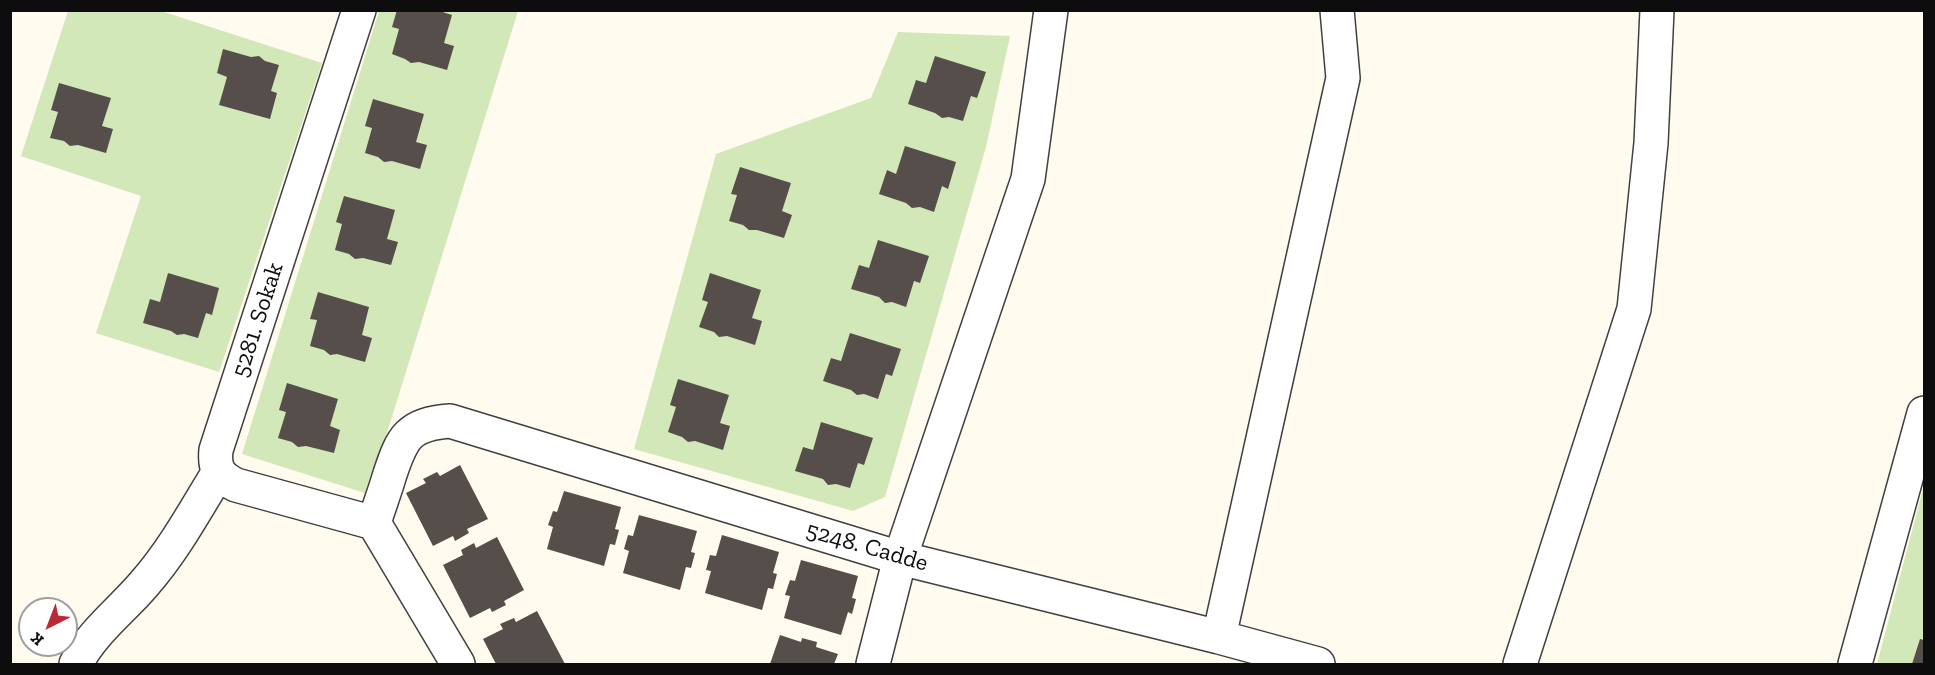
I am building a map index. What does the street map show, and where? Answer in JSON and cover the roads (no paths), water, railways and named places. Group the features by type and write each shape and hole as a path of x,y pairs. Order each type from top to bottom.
{"street":[{"name":"5281. Sokak","path":"218,473 215,462 216,450 359,10"},
{"path":"873,664 900,558 1028,179 1051,10"},
{"path":"1219,637 1343,78 1337,10"},
{"path":"1520,664 1634,309 1651,143 1657,10"},
{"path":"1855,664 1924,413"},
{"name":"5248. Cadde","path":"374,523 399,446 409,434 421,427 450,421 900,558 1219,637 1318,664"},
{"path":"76,664 106,623 145,584 187,525 218,473 236,485 374,523 458,664"}]}
